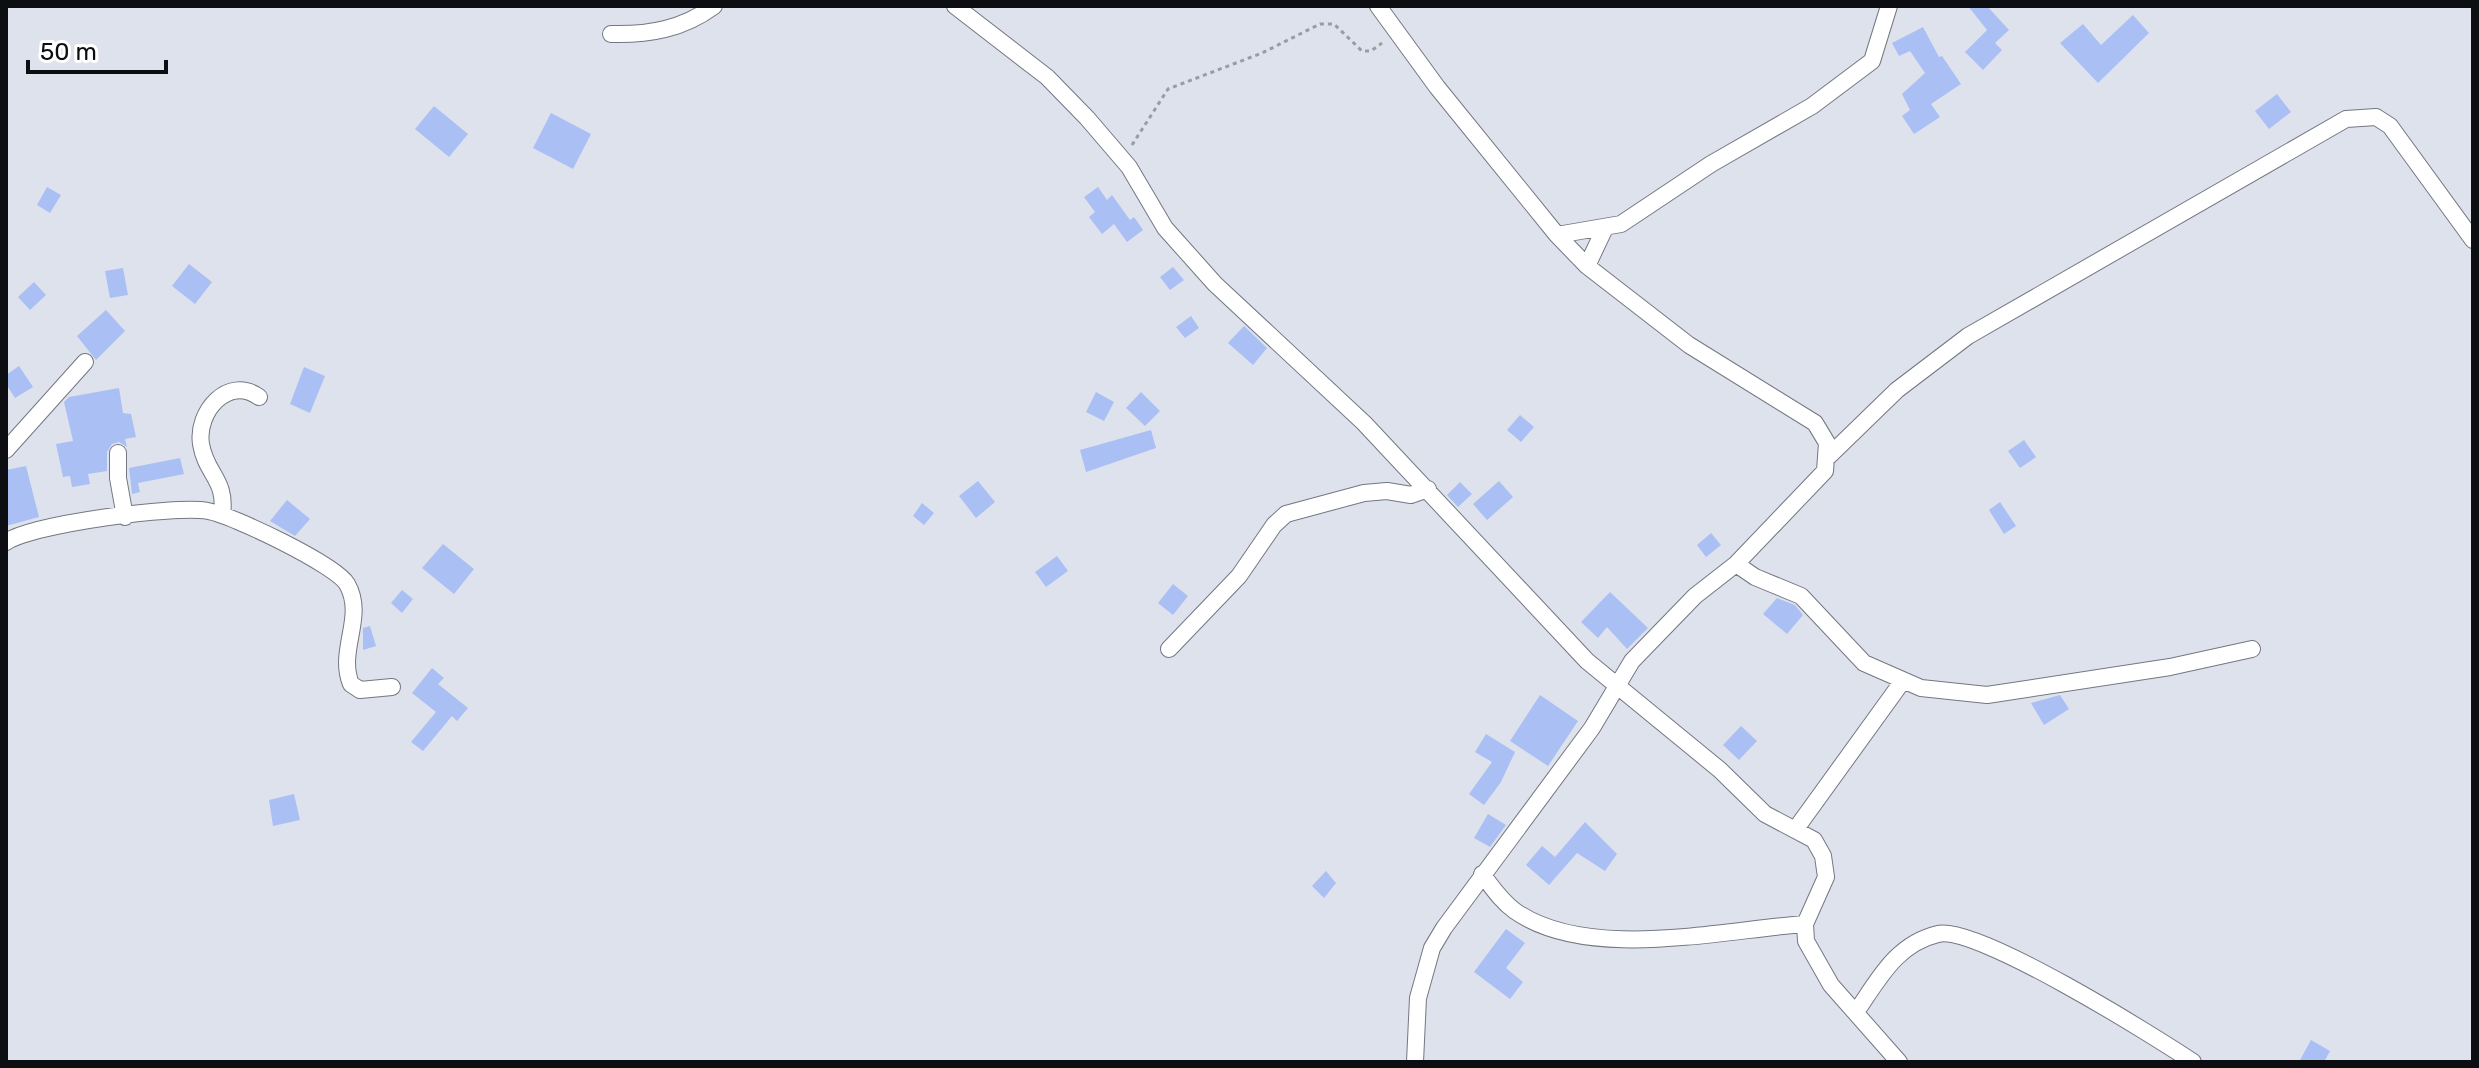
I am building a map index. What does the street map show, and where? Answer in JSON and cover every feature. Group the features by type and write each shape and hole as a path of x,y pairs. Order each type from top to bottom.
{"street":[{"path":"611,34 645,35 672,28 714,6"},
{"path":"955,6 1047,77 1122,157 1165,228 1215,284 1428,489 1548,621 1616,687 1720,770 1765,814 1814,840 1823,856 1826,871 1825,883 1805,924 1806,941 1815,961 1899,1062"},
{"path":"1378,6 1557,235 1587,266 1689,345 1815,423 1823,434 1829,456 1825,471 1811,488 1736,564 1661,628 1632,661 1560,773 1444,928 1429,958 1418,998 1415,1062"},
{"path":"1557,235 1604,230 1630,219 1711,164 1812,106 1867,66 1879,46 1880,27 1889,6"},
{"path":"1829,456 1897,390 1968,336 2346,119 2376,117 2390,126 2473,240"},
{"path":"1587,266 1604,230"},
{"path":"6,450 85,362"},
{"path":"222,515 224,491 202,449 201,428 213,404 230,390 243,389 259,397"},
{"path":"118,453 118,478 125,517"},
{"path":"1169,649 1239,576 1274,525 1286,514 1364,493 1387,491 1411,495 1428,489"},
{"path":"7,539 35,529 125,517 194,510 222,515 323,562 341,575 354,606 347,650 351,684 360,690 392,687"},
{"path":"1736,564 1755,577 1801,596 1864,663 1921,688 1987,695 2170,667 2252,649"},
{"path":"1795,830 1902,682"},
{"path":"1482,874 1513,910 1570,933 1652,941 1723,930 1805,924"},
{"path":"1856,1012 1892,960 1909,946 1941,933 1958,933 2043,974 2154,1035 2193,1062"}],"path":[{"path":"1122,157 1168,89 1262,53 1320,24 1334,24 1366,52 1397,33"}],"building":[{"path":"1968,6 1987,6 2009,30 1995,43 2002,50 1983,70 1965,52 1987,30"},
{"path":"2133,15 2149,33 2098,83 2060,43 2083,24 2101,45"},
{"path":"1923,27 1939,57 1942,56 1961,84 1931,104 1940,117 1914,134 1902,116 1910,110 1902,94 1925,73 1910,51 1899,56 1892,43"},
{"path":"2277,94 2291,112 2269,129 2255,111"},
{"path":"434,106 468,134 449,157 415,129"},
{"path":"551,113 591,134 573,169 533,148"},
{"path":"47,187 61,195 50,213 37,205"},
{"path":"1098,187 1107,200 1112,195 1130,220 1134,217 1143,230 1127,242 1114,224 1102,234 1089,217 1095,212 1084,197"},
{"path":"189,264 212,282 195,304 172,286"},
{"path":"1173,267 1184,280 1170,290 1160,277"},
{"path":"123,268 128,295 110,298 105,271"},
{"path":"34,282 46,295 30,310 18,297"},
{"path":"106,310 125,331 96,360 77,336"},
{"path":"1191,316 1199,328 1185,338 1176,327"},
{"path":"1244,326 1267,348 1253,365 1228,343"},
{"path":"19,366 33,387 15,398 6,384 6,375"},
{"path":"304,367 325,376 310,413 290,404"},
{"path":"119,388 123,413 131,414 136,437 125,439 127,447 119,442 112,444 107,452 107,471 88,474 90,484 72,487 70,476 63,477 56,444 73,441 64,402 69,397"},
{"path":"1096,392 1114,402 1104,421 1086,412"},
{"path":"1141,392 1160,411 1145,426 1126,408"},
{"path":"1520,415 1534,427 1521,442 1507,430"},
{"path":"1151,430 1156,448 1086,472 1080,450"},
{"path":"2024,440 2036,457 2020,468 2008,451"},
{"path":"180,458 184,474 138,483 140,492 132,494 129,468"},
{"path":"26,466 39,517 6,526 6,470"},
{"path":"978,481 995,502 976,518 959,496"},
{"path":"1499,481 1513,497 1487,520 1473,504"},
{"path":"1460,482 1472,494 1458,507 1447,495"},
{"path":"287,500 310,519 295,536 270,521"},
{"path":"2000,502 2016,526 2004,534 1989,510"},
{"path":"922,503 934,513 924,525 913,516"},
{"path":"1711,533 1721,545 1706,557 1697,545"},
{"path":"443,544 474,569 454,594 422,568"},
{"path":"1057,556 1068,571 1046,587 1035,572"},
{"path":"1173,584 1188,596 1173,615 1158,603"},
{"path":"402,590 413,599 402,613 391,603"},
{"path":"1610,592 1648,628 1627,649 1607,627 1598,638 1581,622"},
{"path":"1777,598 1795,605 1803,615 1787,634 1763,614"},
{"path":"370,626 376,646 363,650 363,628"},
{"path":"432,668 444,678 438,684 468,708 457,721 452,716 423,751 411,742 436,712 412,693"},
{"path":"1540,695 1578,721 1548,766 1510,741"},
{"path":"2060,695 2069,709 2044,725 2031,703"},
{"path":"1741,726 1757,741 1739,760 1723,745"},
{"path":"1486,734 1515,752 1501,782 1484,805 1469,794 1492,762 1475,752"},
{"path":"294,794 300,820 273,826 269,800"},
{"path":"1488,814 1506,825 1490,847 1474,838"},
{"path":"1585,822 1617,854 1605,871 1577,853 1549,885 1526,865 1542,846 1555,857"},
{"path":"1326,871 1336,883 1324,898 1312,886"},
{"path":"1506,929 1525,943 1506,968 1523,982 1510,999 1474,972"},
{"path":"2311,1040 2330,1051 2324,1062 2299,1062"}]}
